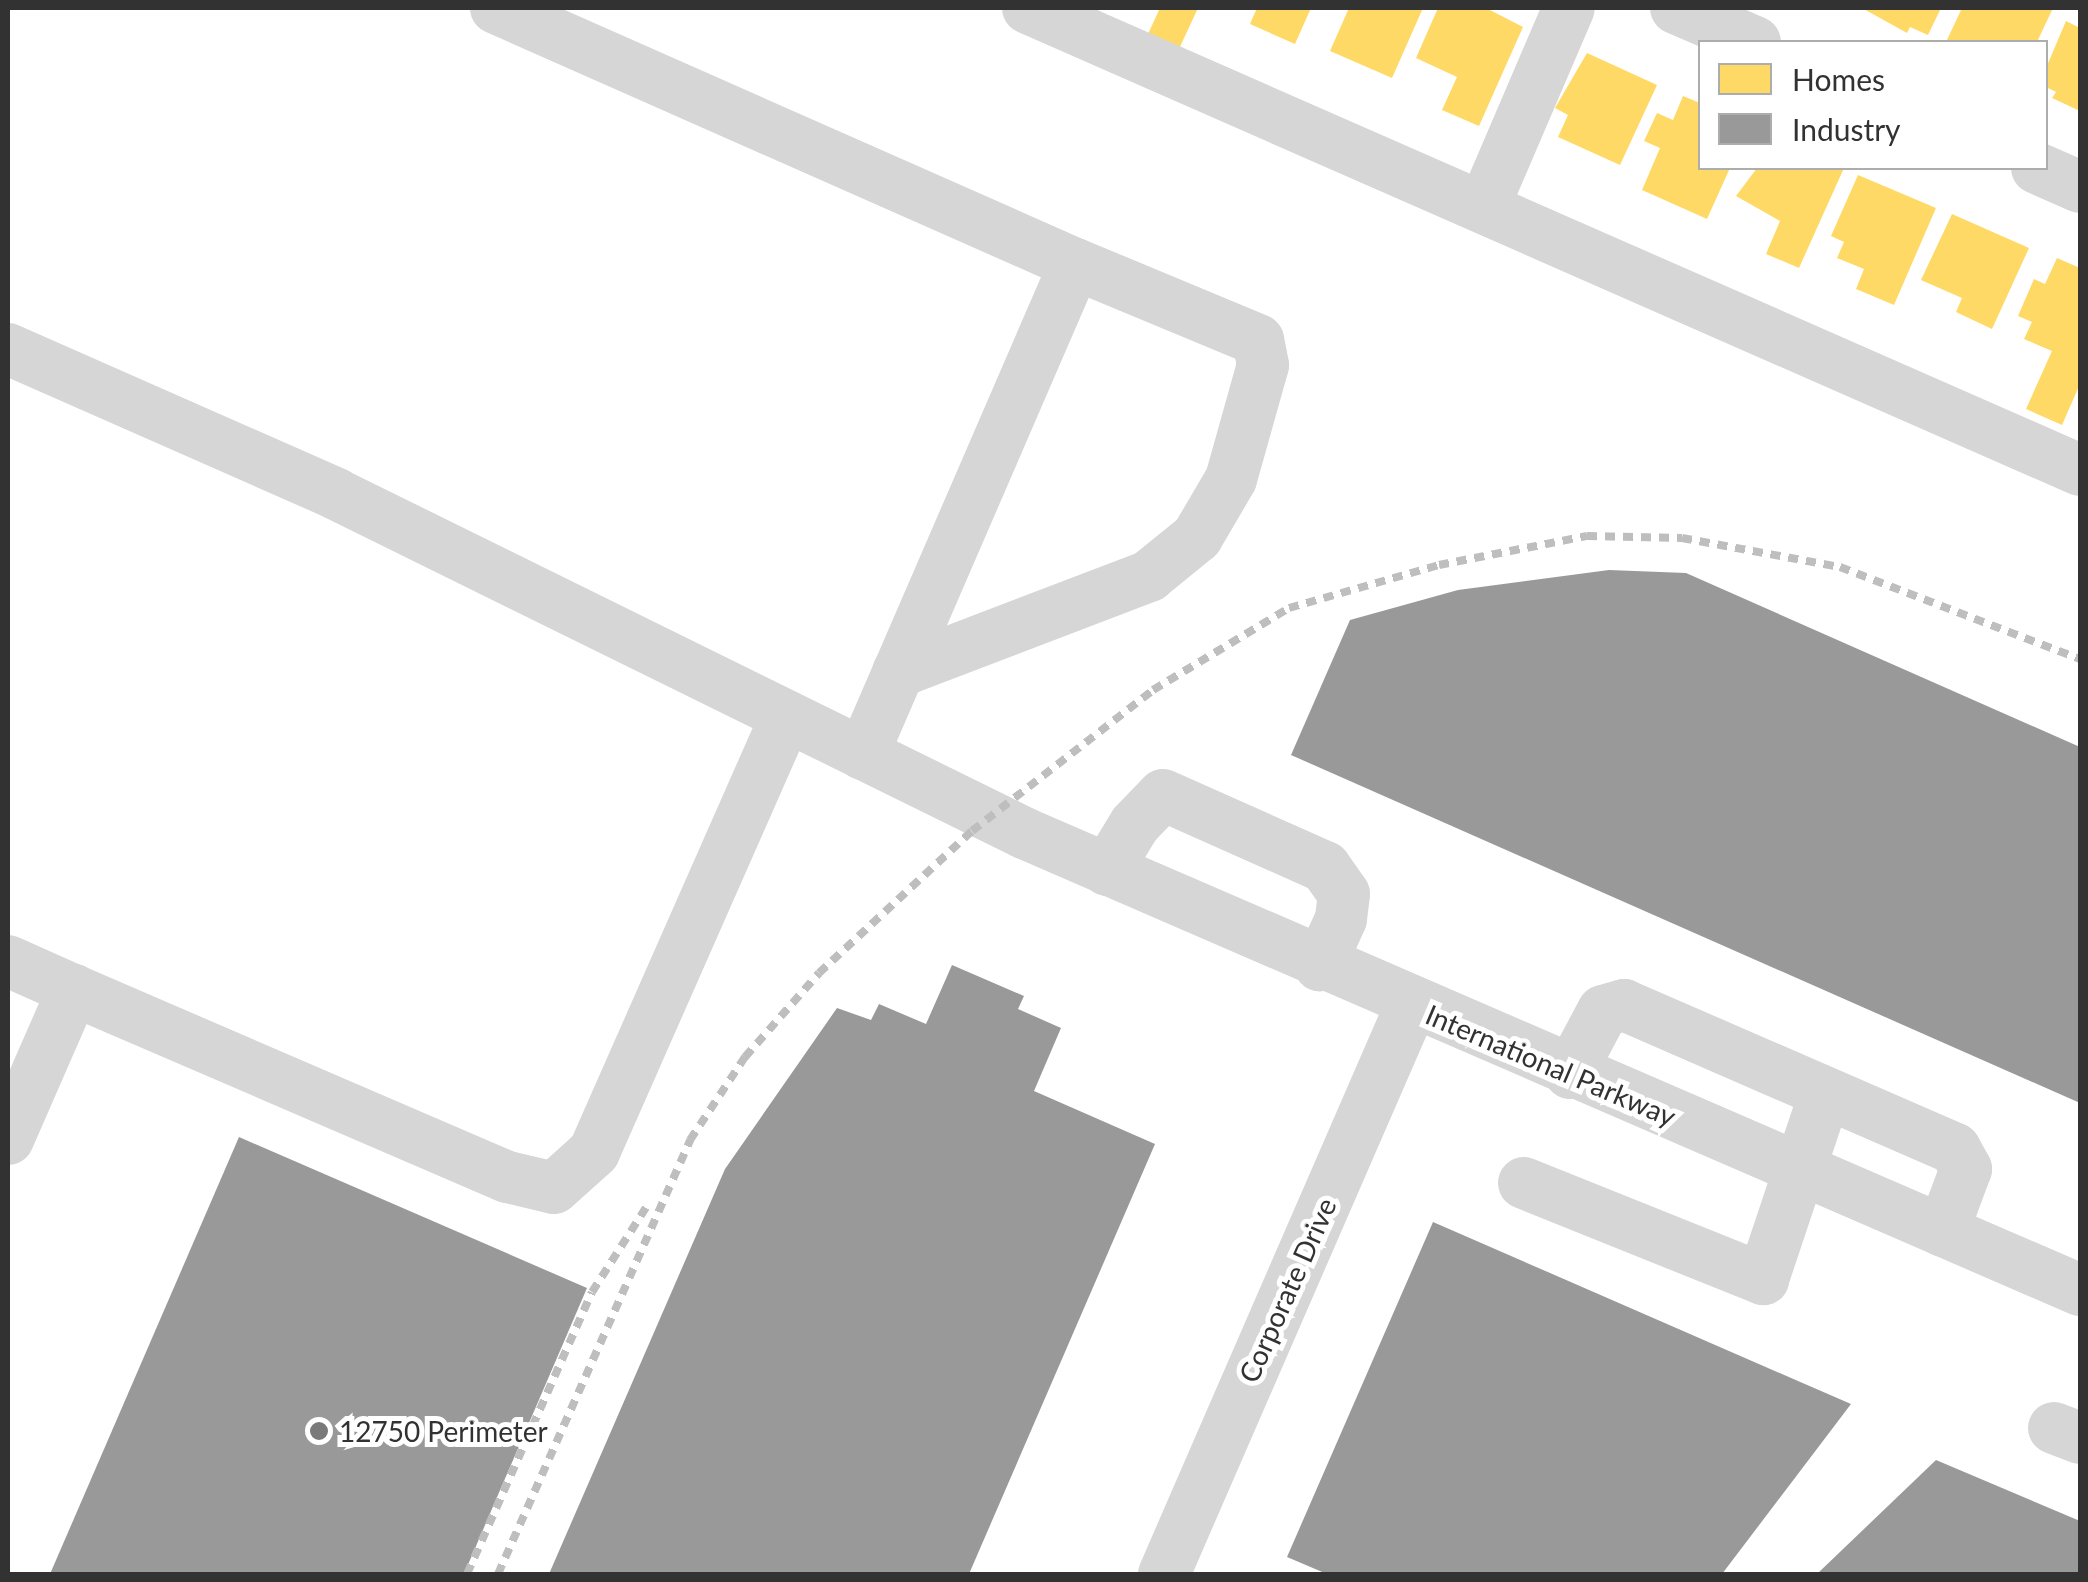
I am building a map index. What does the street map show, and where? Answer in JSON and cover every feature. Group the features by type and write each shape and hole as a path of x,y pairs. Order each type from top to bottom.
{"street":[{"path":"496,8 1075,264 1258,340 1263,365 1231,479 1196,537 1149,576 898,672"},
{"path":"1028,8 2080,470"},
{"path":"1484,206 1569,8"},
{"path":"1676,8 1750,40"},
{"path":"2043,170 2080,186"},
{"path":"863,754 1075,264"},
{"name":"International Parkway","path":"8,349 336,494 1024,833 1411,1006 2080,1290"},
{"path":"8,961 508,1177 554,1188 594,1152 786,716"},
{"path":"1107,870 1135,824 1164,795 1325,867 1344,894 1341,919 1320,965"},
{"path":"8,1140 73,990"},
{"path":"1570,1073 1603,1011 1624,1005 1956,1149 1966,1170 1942,1231"},
{"name":"Corporate Drive","path":"1164,1574 1411,1006"},
{"path":"1524,1183 1763,1279 1796,1168 1825,1094"}],"building: Homes":[{"path":"1160,8 1198,8 1179,49 1148,34"},
{"path":"1257,8 1311,8 1295,44 1250,24"},
{"path":"1349,8 1423,8 1392,78 1330,51"},
{"path":"1438,8 1486,8 1523,27 1479,126 1442,110 1457,77 1416,58"},
{"path":"1862,8 1941,8 1928,35 1910,27 1907,33"},
{"path":"1962,8 2053,8 2038,40 1947,40"},
{"path":"2066,21 2080,28 2080,111 2052,98 2056,92 2048,88 2048,63"},
{"path":"1587,53 1657,85 1620,165 1558,137 1568,115 1555,108"},
{"path":"1683,96 1698,102 1698,170 1729,170 1707,219 1642,190 1660,148 1644,141 1657,113 1673,120"},
{"path":"1756,170 1843,170 1799,268 1766,254 1780,221 1736,196"},
{"path":"1858,175 1936,208 1894,305 1856,289 1864,269 1837,258 1844,242 1831,236"},
{"path":"1952,214 2029,248 1992,329 1956,312 1962,298 1921,280"},
{"path":"2057,258 2080,268 2080,384 2062,425 2026,409 2052,351 2024,339 2032,322 2018,316 2034,279 2045,284"}],"building: Industry":[{"path":"1609,570 1686,573 2080,747 2080,1103 1291,755 1350,620 1458,590"},
{"path":"952,965 1024,996 1018,1009 1061,1028 1034,1091 1155,1144 969,1574 549,1574 725,1169 837,1008 871,1020 879,1004 926,1024"},
{"name":"12750 Perimeter","path":"239,1137 587,1288 464,1574 50,1574"},
{"path":"1433,1222 1851,1404 1722,1574 1327,1574 1287,1557"},
{"path":"1936,1460 2080,1521 2080,1574 1817,1574"}],"railway":[{"path":"498,1574 690,1140 745,1057 819,973 972,831 1153,690 1289,608 1439,565 1587,536 1682,538 1840,567 2080,659"},
{"path":"467,1574 592,1292 649,1203"}],"place":[{"name":"12750 Perimeter","path":"319,1431"}]}
